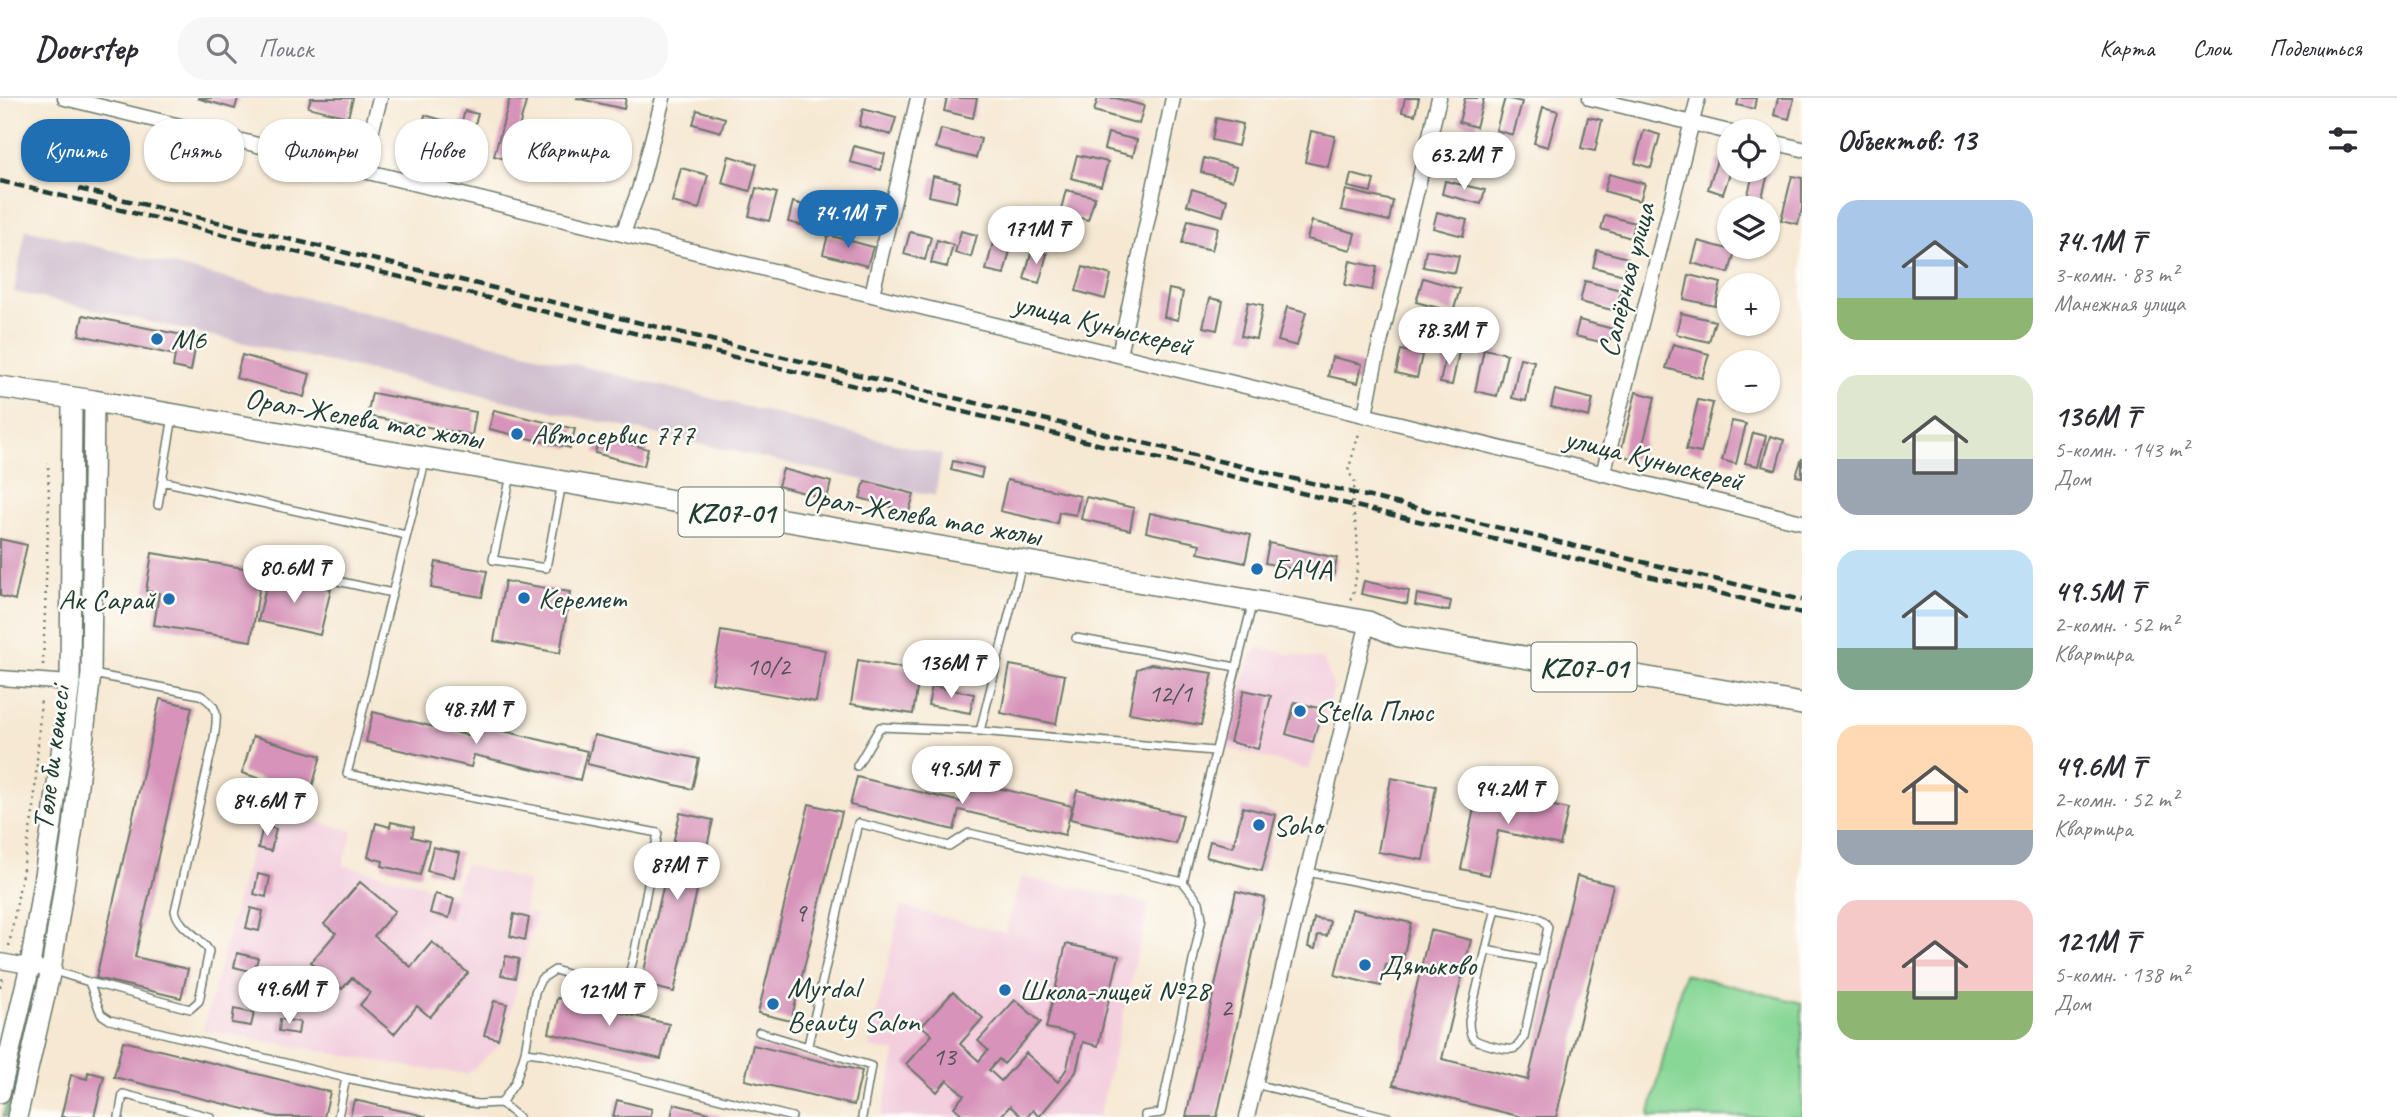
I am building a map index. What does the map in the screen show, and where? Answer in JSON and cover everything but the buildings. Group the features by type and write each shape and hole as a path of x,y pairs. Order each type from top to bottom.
{"main road":[{"name":"Орал-Желева тас жолы","path":"0,387 94,401 1368,622"},
{"name":"Төле би көшесі","path":"0,1093 30,966 70,683 72,398"},
{"name":"Төле би көшесі","path":"17,1117 51,970 73,827 91,674 94,401"},
{"name":"KZ07-01","path":"1368,622 1399,636 1802,704"}],"street":[{"name":"улица Куныскерей","path":"65,98 258,144"},
{"path":"375,119 380,98"},
{"path":"622,233 639,190 663,98"},
{"path":"872,294 918,98"},
{"path":"1119,355 1174,98"},
{"path":"1365,415 1439,98"},
{"path":"1590,98 1717,129"},
{"name":"Сапёрная улица","path":"1603,474 1698,98"},
{"path":"1780,144 1802,149"},
{"name":"улица Куныскерей","path":"381,174 1802,522"},
{"path":"1247,1117 1368,622"},
{"path":"0,678 70,683"},
{"path":"3,961 51,970"}],"lane":[{"path":"158,505 173,415"},
{"path":"426,459 347,774 658,833 629,974 611,988 555,970 541,979 536,992 525,1052 515,1083 501,1103"},
{"path":"512,474 493,559 546,568 562,483"},
{"path":"162,481 406,535"},
{"path":"980,731 1022,563"},
{"path":"269,566 392,593"},
{"path":"1183,882 1253,601"},
{"path":"1076,638 1236,667"},
{"path":"51,970 190,1009 199,1001 209,951 180,924 175,911 214,739 216,709 213,702 200,695 91,674"},
{"path":"857,766 880,727 980,731 1214,751"},
{"path":"808,1045 858,823 949,846 969,834 1183,882 1199,902 1202,918 1161,1113 1144,1117"},
{"path":"1306,872 1496,908 1537,916 1544,921 1548,927 1524,1037 1519,1045 1511,1049 1481,1043 1473,1038 1469,1030 1496,908"},
{"path":"1486,950 1542,961"},
{"path":"89,982 101,1014 110,1020 346,1078 477,1104 501,1103 518,1117"},
{"path":"759,1032 871,1066 862,1117"},
{"path":"525,1052 543,1054 792,1117"},
{"path":"338,1117 346,1078"},
{"path":"1255,1084 1388,1117"},
{"path":"119,1117 123,1094 211,1117"}],"path":[{"path":"1349,601 1353,596 1358,564 1353,506 1355,482 1348,471 1365,415"},
{"path":"0,987 34,807 43,682 48,462"}],"shaded area":[{"path":"26,229 942,455 935,496 14,292"},
{"name":"Stella Плюс","path":"1259,648 1324,660 1334,688 1309,770 1225,747 1250,657"},
{"path":"262,807 353,831 343,865 454,893 464,864 529,882 523,911 536,915 503,1042 467,1074 416,1068 203,1030"},
{"name":"Школа-лицей №28","path":"1021,877 1149,903 1099,1117 881,1117 896,1052 869,1047 901,906 1005,933"}],"green space":[{"path":"80,572 83,573 82,683 65,826 45,943 42,943"},
{"path":"1684,974 1802,1003 1802,1117 1649,1117"},
{"path":"31,1000 34,1000 7,1117 3,1117"}],"railway":[{"path":"0,181 1802,613"},
{"path":"79,189 1802,600"}],"place":[{"name":"М6","path":"157,339"},
{"name":"Автосервис 777","path":"517,434"},
{"name":"БАЧА","path":"1257,569"},
{"name":"Керемет","path":"524,598"},
{"name":"Ак Сарай","path":"169,599"},
{"name":"Stella Плюс","path":"1300,711"},
{"name":"Soho","path":"1259,825"},
{"name":"Дятьково","path":"1365,965"},
{"name":"Школа-лицей №28","path":"1005,990"},
{"name":"Myrdal Beauty Salon","path":"773,1004"}]}
